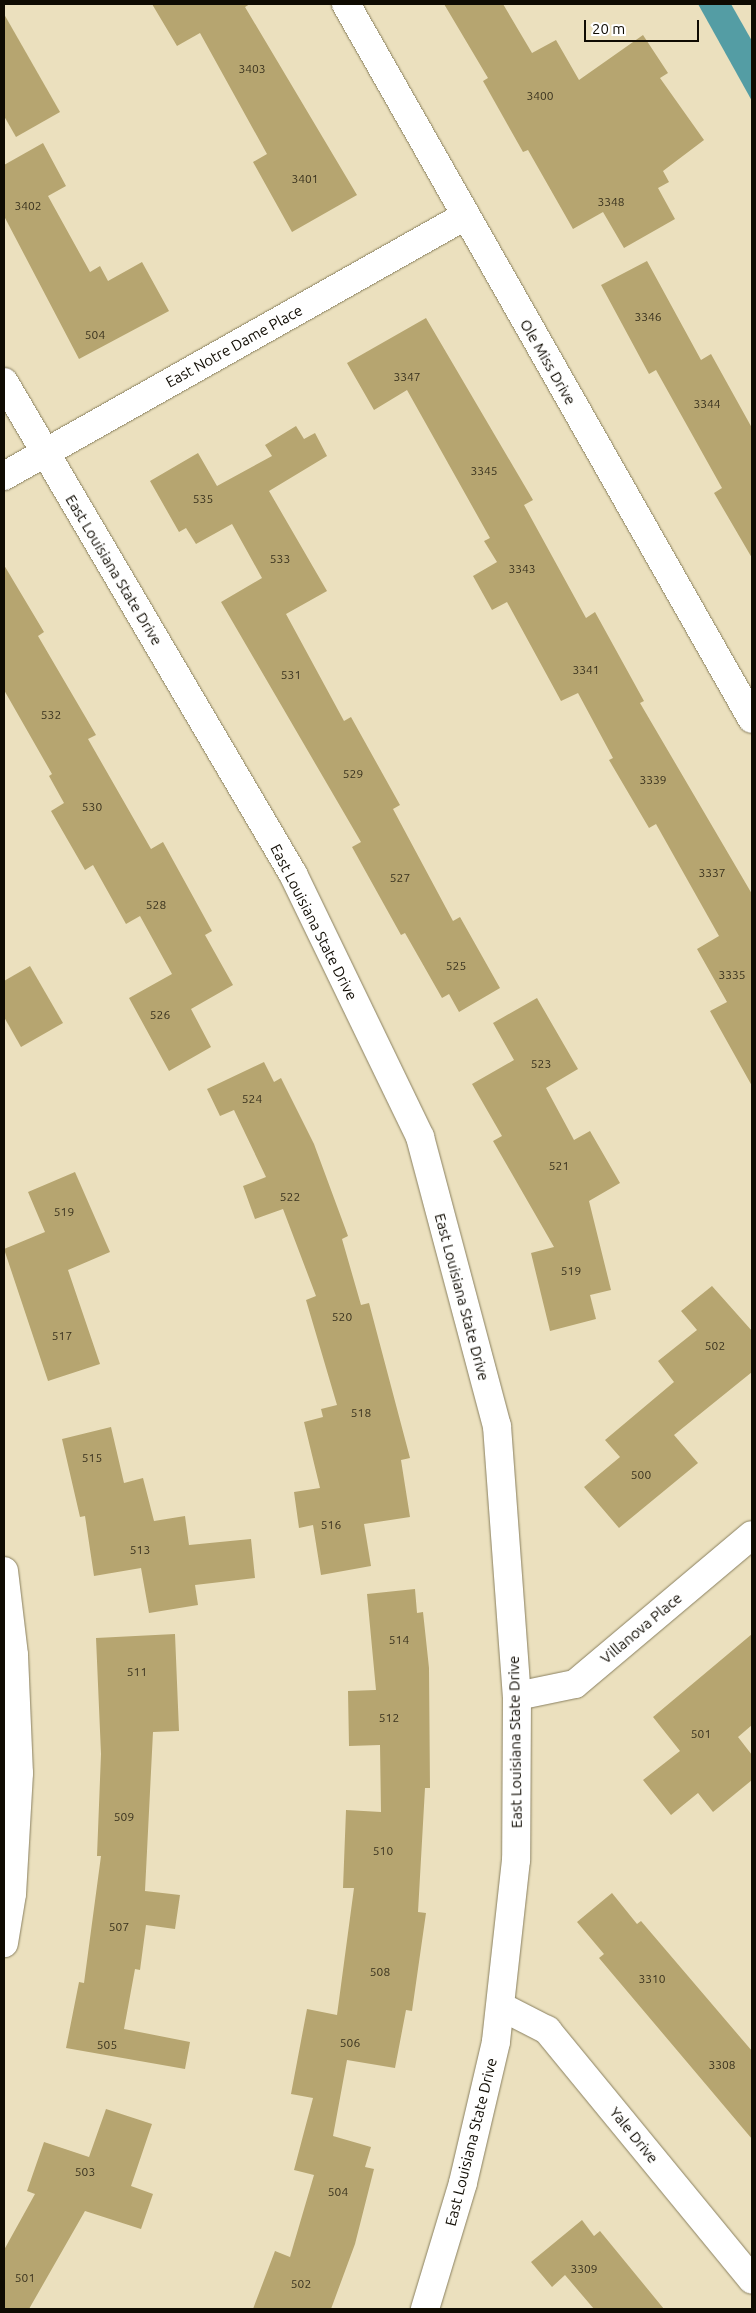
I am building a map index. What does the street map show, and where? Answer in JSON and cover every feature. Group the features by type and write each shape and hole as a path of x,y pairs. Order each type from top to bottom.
{"street":[{"name":"Ole Miss Drive","path":"346,4 752,719"},
{"name":"East Notre Dame Place","path":"4,476 465,216"},
{"name":"East Louisiana State Drive","path":"4,382 293,874 420,1137 497,1426 517,1696 516,1860 502,2007 464,2183 425,2309"},
{"name":"Villanova Place","path":"517,1696 575,1684 752,1535"},
{"path":"4,1571 14,1655 19,1773 12,1894 4,1943"},
{"name":"Yale Drive","path":"502,2007 547,2030 752,2280"}],"water":[{"path":"698,4 731,4 752,41 752,101"}],"building":[{"path":"152,4 250,4 245,7 357,195 292,232 253,162 267,154 200,33 177,46"},
{"path":"444,4 503,4 532,53 556,40 579,80 643,35 668,73 660,78 704,140 663,171 669,182 658,188 675,219 624,248 603,212 573,229 528,150 523,152 483,81 488,78"},
{"path":"4,14 60,112 16,137 4,116"},
{"path":"43,143 66,186 48,196 90,272 100,266 108,281 142,262 169,311 79,359 4,216 4,165"},
{"path":"647,261 701,360 711,354 752,428 752,558 714,493 722,488 656,370 649,374 601,285"},
{"path":"426,318 533,500 524,505 586,618 595,612 644,701 640,703 752,894 752,1086 710,1011 727,1002 697,949 719,936 656,824 649,828 609,760 613,758 578,693 561,701 507,602 492,610 473,576 497,562 484,541 490,538 407,390 374,410 347,363"},
{"path":"296,426 304,439 315,433 327,456 269,491 327,591 286,614 344,721 351,717 400,805 393,809 453,921 460,917 500,988 459,1012 449,994 442,998 405,933 401,935 352,847 361,842 221,602 262,578 232,524 196,544 186,528 179,532 150,481 198,453 217,486 272,456 265,445"},
{"path":"4,565 44,632 38,636 96,735 88,739 151,849 163,842 212,931 205,935 233,985 191,1009 211,1047 169,1071 129,998 172,974 140,916 126,924 93,865 85,870 51,811 64,803 49,776 52,774 4,690"},
{"path":"30,966 63,1023 21,1047 4,1017 4,981"},
{"path":"537,998 578,1069 546,1088 574,1140 590,1131 620,1183 589,1201 611,1290 590,1295 596,1319 550,1331 531,1253 554,1247 493,1141 502,1136 472,1084 514,1060 493,1023"},
{"path":"264,1062 274,1082 281,1078 314,1144 348,1236 342,1239 361,1305 369,1303 410,1458 401,1460 410,1517 364,1524 371,1566 321,1575 313,1525 299,1528 294,1492 320,1488 304,1422 323,1417 321,1409 337,1405 306,1300 316,1296 283,1209 255,1219 243,1186 266,1177 234,1110 220,1116 207,1089"},
{"path":"75,1172 110,1252 68,1270 100,1364 48,1381 4,1249 45,1232 28,1192"},
{"path":"712,1286 752,1331 752,1372 674,1435 698,1463 619,1528 584,1487 620,1457 605,1440 674,1382 658,1361 697,1330 681,1311"},
{"path":"111,1427 124,1483 143,1478 154,1521 185,1516 189,1545 251,1539 255,1578 195,1585 198,1605 149,1613 141,1568 94,1576 85,1516 80,1517 62,1439"},
{"path":"415,1589 417,1613 423,1612 429,1668 430,1788 425,1788 418,1912 426,1913 412,2011 406,2010 395,2068 347,2060 333,2136 371,2147 365,2167 374,2169 355,2244 331,2309 253,2309 275,2251 290,2257 314,2175 294,2170 313,2098 291,2094 307,2009 337,2015 354,1888 343,1888 346,1810 381,1812 380,1745 349,1746 348,1691 376,1690 367,1594"},
{"path":"175,1634 179,1731 153,1732 145,1891 180,1895 175,1929 146,1925 140,1970 135,1969 124,2029 190,2042 185,2069 66,2048 79,1982 84,1983 101,1856 97,1856 101,1754 96,1638"},
{"path":"752,1634 752,1725 738,1737 752,1755 752,1780 713,1812 698,1793 671,1815 643,1780 680,1751 653,1717"},
{"path":"612,1893 637,1924 641,1921 752,2051 752,2139 599,1958 604,1954 577,1922"},
{"path":"106,2109 152,2124 131,2186 153,2194 141,2229 85,2211 29,2309 4,2309 4,2250 35,2194 27,2191 44,2142 89,2157"},
{"path":"582,2220 594,2236 600,2231 664,2309 594,2309 565,2275 552,2287 531,2262"}]}
